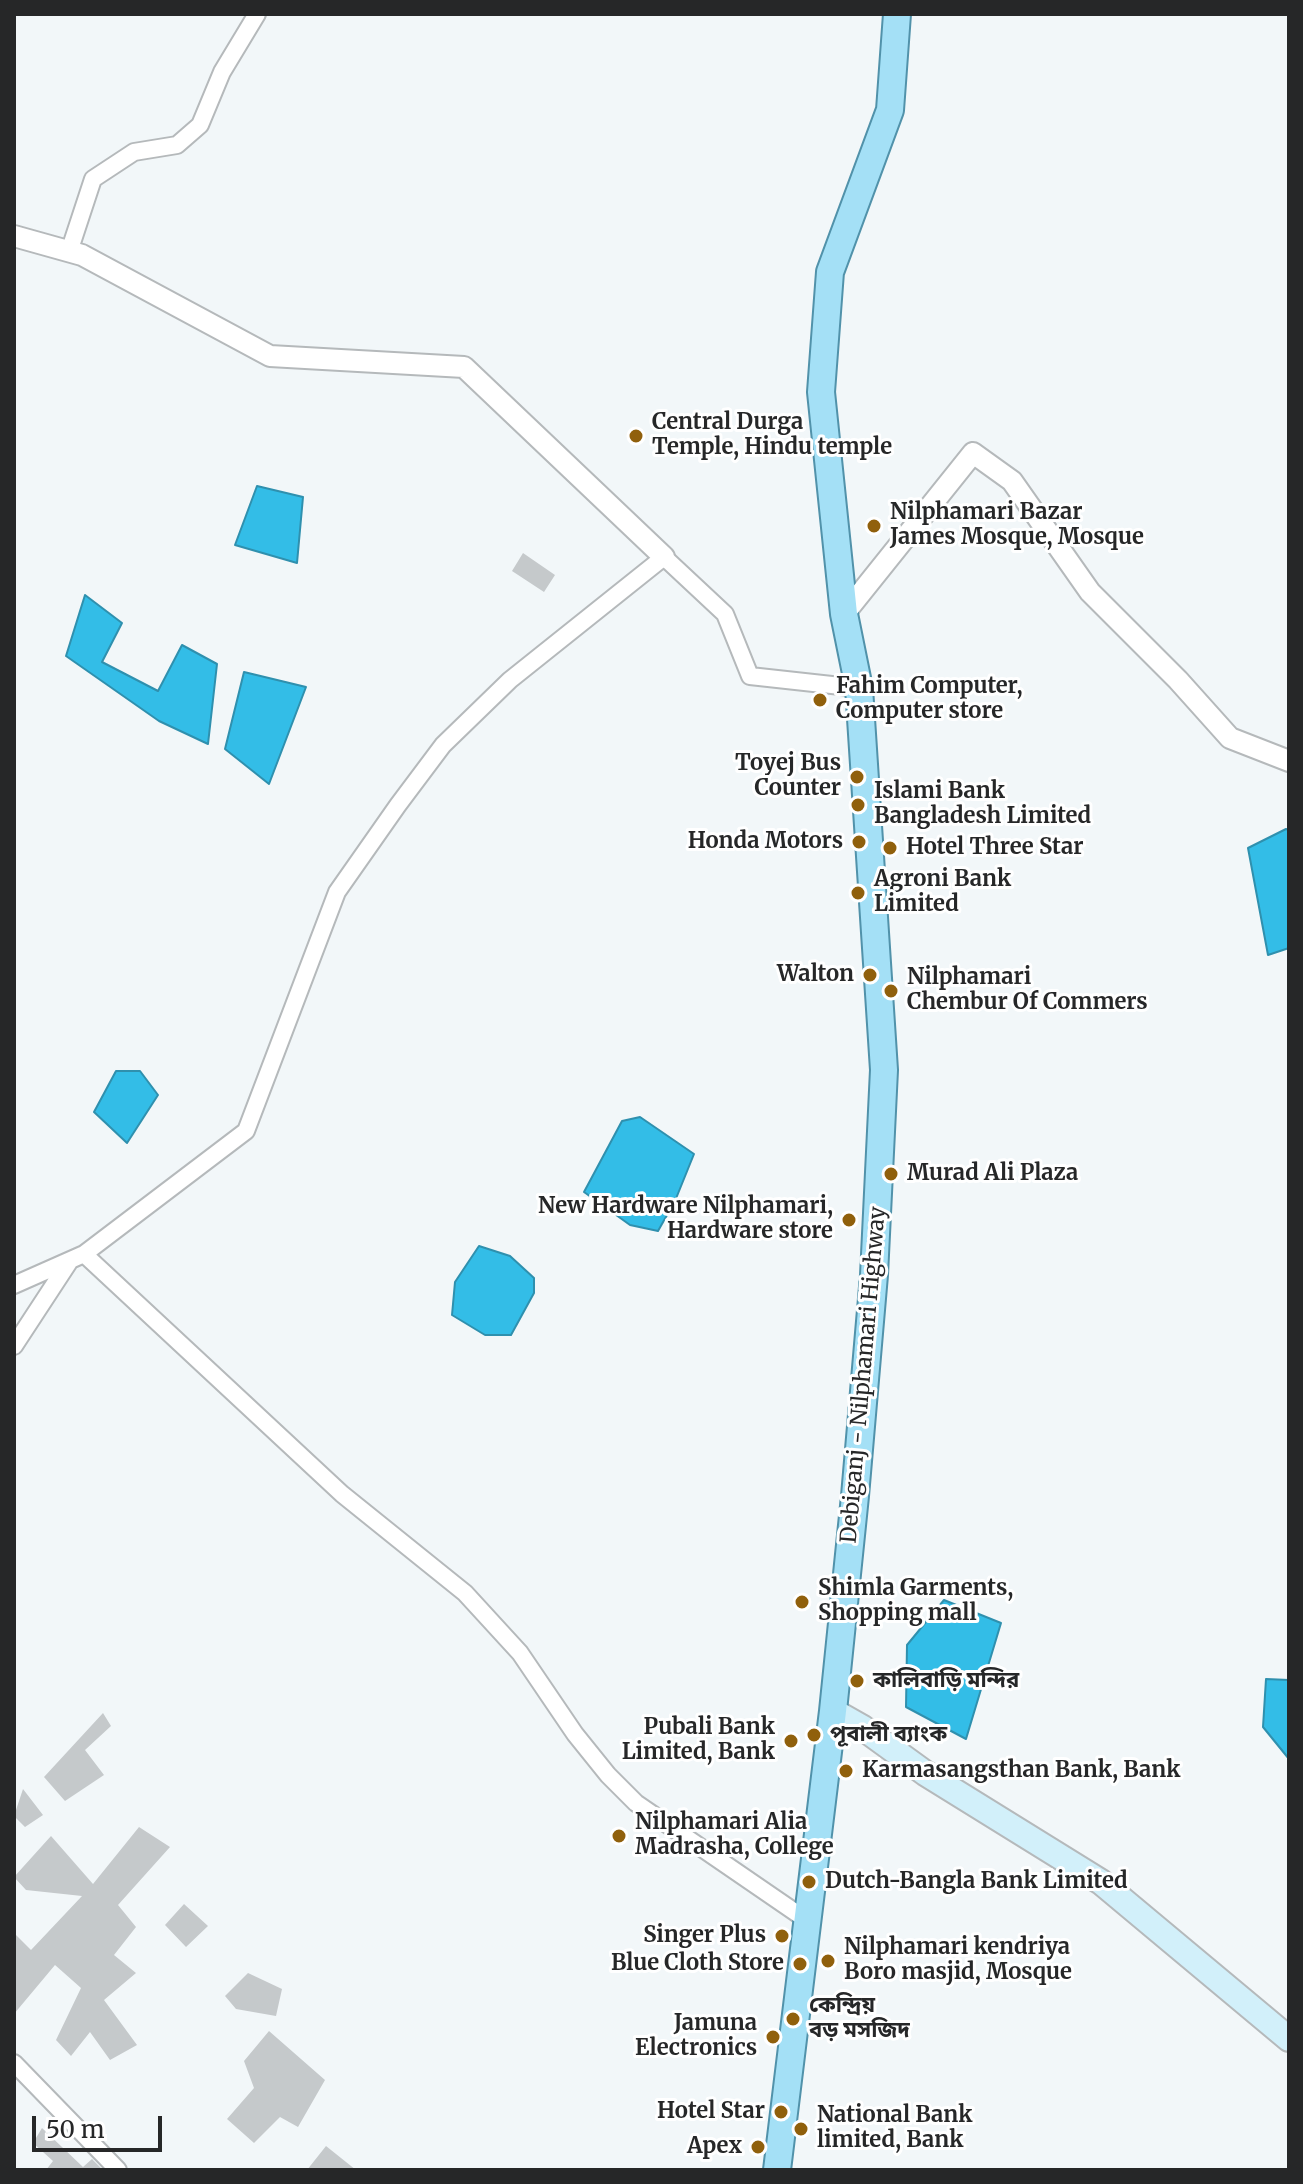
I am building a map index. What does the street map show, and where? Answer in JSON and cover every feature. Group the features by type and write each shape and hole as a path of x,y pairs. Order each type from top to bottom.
{"main road":[{"name":"Debiganj - Nilphamari Highway","path":"777,2170 833,1711 855,1496 874,1275 884,1070 859,688 844,614 821,392 830,272 890,110 897,14"},
{"path":"833,1711 863,1728 925,1773 1101,1882 1289,2039"}],"street":[{"path":"69,252 93,179 134,152 177,145 200,125 222,72 257,14"},
{"path":"14,236 82,255 270,356 464,367 725,614 750,676 859,688"},
{"path":"844,614 973,453 1012,481 1090,592 1178,680 1230,738 1289,761"},
{"path":"14,1285 76,1258 246,1131 337,892 443,745 510,680 664,557"},
{"path":"14,1346 76,1258"},
{"path":"76,1258 342,1494 465,1593 520,1653 575,1734 608,1775 636,1803 808,1921"},
{"path":"14,2063 118,2170"}],"water":[{"path":"257,486 303,497 297,563 235,545"},
{"path":"85,595 122,623 102,662 158,691 182,645 217,664 208,744 159,721 66,656"},
{"path":"244,672 306,687 269,784 225,749"},
{"path":"1289,830 1289,948 1268,955 1248,848"},
{"path":"116,1071 140,1071 158,1095 127,1143 94,1112"},
{"path":"640,1117 694,1154 675,1201 658,1231 630,1225 584,1192 622,1121"},
{"path":"479,1246 510,1256 534,1278 534,1293 511,1335 485,1335 452,1315 455,1282"},
{"path":"944,1600 1001,1623 966,1739 906,1707 907,1645"},
{"path":"1266,1679 1289,1680 1289,1759 1263,1727"}],"building":[{"path":"523,553 555,575 544,592 512,571"},
{"path":"103,1713 111,1726 85,1750 104,1775 65,1801 44,1777"},
{"path":"23,1789 43,1815 25,1827 14,1816"},
{"path":"139,1827 170,1847 118,1905 136,1927 114,1955 136,1973 104,2000 137,2045 110,2060 90,2032 71,2056 56,2040 81,1988 55,1965 14,2014 14,1933 31,1950 82,1896 26,1890 14,1877 51,1836 93,1884"},
{"path":"184,1904 208,1926 186,1947 165,1925"},
{"path":"248,1973 282,1989 276,2016 236,2009 225,1996"},
{"path":"269,2031 325,2080 298,2127 280,2117 254,2143 227,2119 254,2088 244,2061"},
{"path":"42,2128 83,2167 92,2159 103,2170 46,2170 53,2161 33,2143"},
{"path":"326,2146 356,2170 307,2170"}],"place":[{"name":"Central Durga Temple, Hindu temple","path":"636,436"},
{"name":"Nilphamari Bazar James Mosque, Mosque","path":"874,526"},
{"name":"Fahim Computer, Computer store","path":"820,700"},
{"name":"Toyej Bus Counter","path":"857,777"},
{"name":"Islami Bank Bangladesh Limited","path":"858,805"},
{"name":"Honda Motors","path":"859,842"},
{"name":"Hotel Three Star","path":"890,848"},
{"name":"Agroni Bank Limited","path":"858,893"},
{"name":"Walton","path":"870,975"},
{"name":"Nilphamari Chembur Of Commers","path":"891,991"},
{"name":"Murad Ali Plaza","path":"891,1174"},
{"name":"New Hardware Nilphamari, Hardware store","path":"849,1220"},
{"name":"Shimla Garments, Shopping mall","path":"802,1602"},
{"name":"কালিবাড়ি মন্দির","path":"857,1681"},
{"name":"পূবালী ব্যাংক","path":"814,1735"},
{"name":"Pubali Bank Limited, Bank","path":"791,1741"},
{"name":"Karmasangsthan Bank, Bank","path":"846,1771"},
{"name":"Nilphamari Alia Madrasha, College","path":"619,1836"},
{"name":"Dutch-Bangla Bank Limited","path":"809,1882"},
{"name":"Singer Plus","path":"782,1936"},
{"name":"Nilphamari kendriya Boro masjid, Mosque","path":"828,1961"},
{"name":"Blue Cloth Store","path":"800,1964"},
{"name":"কেন্দ্রিয় বড় মসজিদ","path":"793,2019"},
{"name":"Jamuna Electronics","path":"773,2037"},
{"name":"Hotel Star","path":"781,2112"},
{"name":"National Bank limited, Bank","path":"801,2129"},
{"name":"Apex","path":"758,2147"}]}
